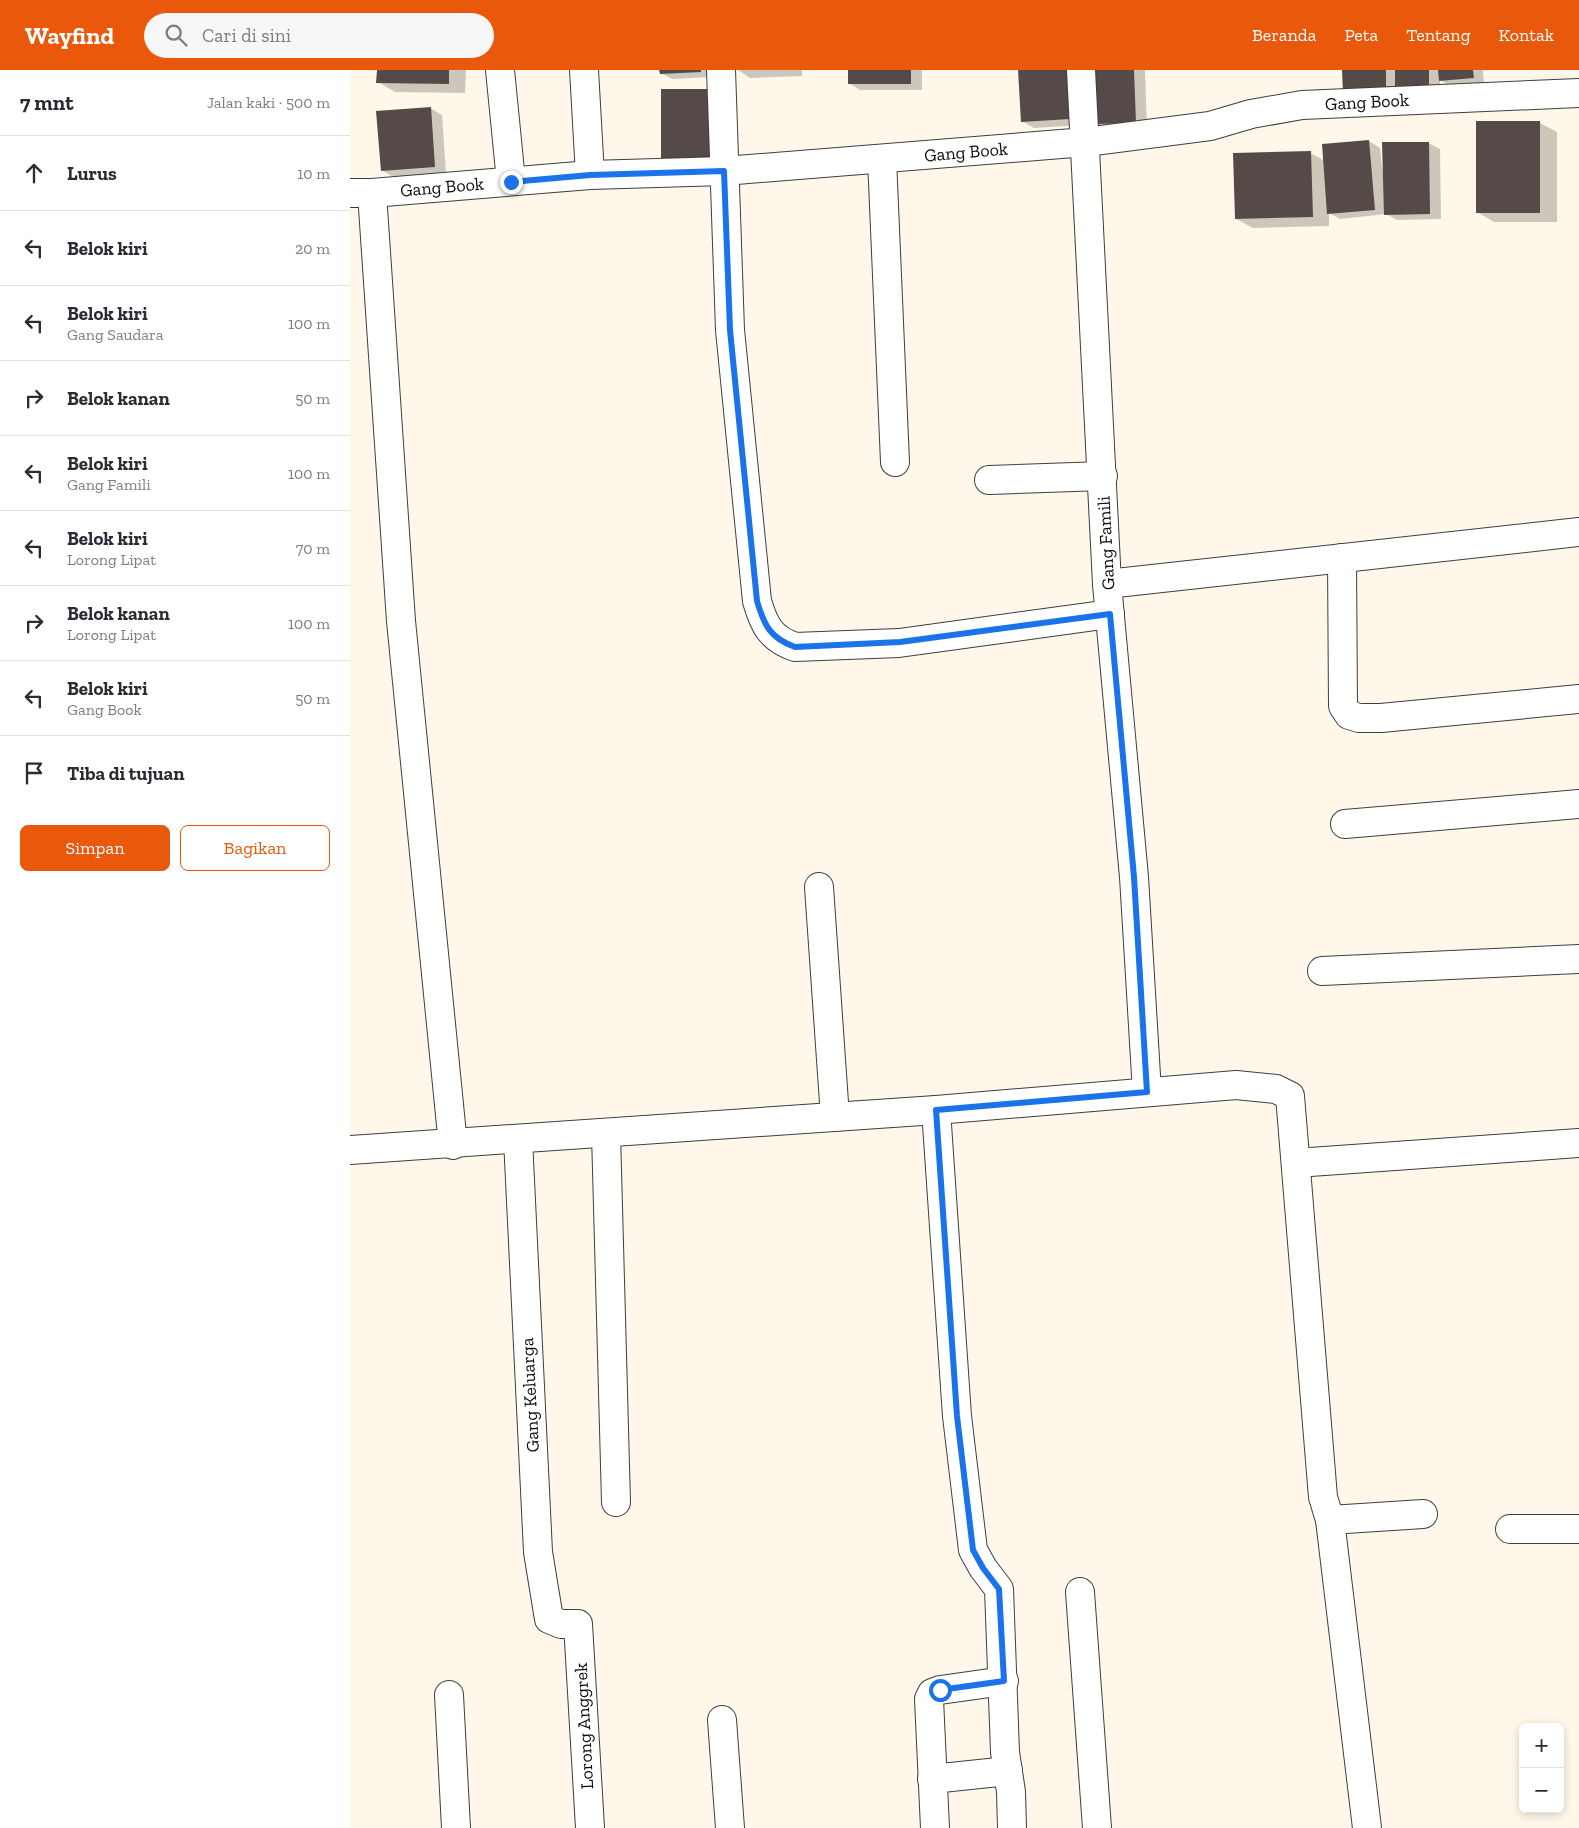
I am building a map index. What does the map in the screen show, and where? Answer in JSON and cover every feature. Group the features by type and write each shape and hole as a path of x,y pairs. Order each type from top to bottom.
{"street":[{"path":"500,70 511,182"},
{"path":"584,70 590,175"},
{"path":"721,70 730,330 757,601 765,626 783,643 795,647 900,642 1110,614"},
{"name":"Gang Famili","path":"1081,70 1107,584 1134,877 1147,1092"},
{"name":"Gang Book","path":"361,193 590,175 724,171 1086,142 1210,126 1251,114 1302,105 1579,93"},
{"path":"882,159 895,462"},
{"path":"361,193 453,1144"},
{"path":"989,480 1103,476"},
{"path":"1107,584 1579,532"},
{"path":"1342,558 1343,706 1349,714 1359,718 1381,718 1579,699"},
{"path":"1345,824 1579,804"},
{"path":"819,886 836,1117"},
{"path":"1322,972 1579,959"},
{"path":"350,1150 936,1110 1236,1085 1276,1089 1290,1096 1323,1497 1330,1520 1366,1828"},
{"path":"936,1110 957,1416 973,1550 983,1568 999,1589 1004,1681 1005,1752 1012,1828"},
{"path":"606,1133 616,1502"},
{"name":"Gang Keluarga","path":"518,1139 538,1552 549,1618 561,1624 578,1624"},
{"path":"1296,1163 1579,1143"},
{"path":"1330,1520 1422,1514"},
{"path":"1510,1529 1579,1529"},
{"path":"1080,1592 1097,1828"},
{"name":"Lorong Anggrek","path":"578,1624 590,1828"},
{"path":"935,1828 929,1699 932,1693 940,1690 1004,1681"},
{"path":"449,1695 456,1828"},
{"path":"722,1720 730,1828"},
{"path":"932,1779 1008,1771"}],"building":[{"path":"377,70 449,70 449,84 376,83"},
{"path":"659,70 701,70 701,72 660,74"},
{"path":"848,70 911,70 911,84 848,84"},
{"path":"1018,70 1067,70 1070,119 1021,122"},
{"path":"1092,70 1134,70 1136,123 1094,124"},
{"path":"1342,70 1386,70 1386,95 1343,95"},
{"path":"1395,70 1429,70 1429,97 1395,97"},
{"path":"1438,70 1473,70 1474,78 1439,81"},
{"path":"661,89 713,89 713,161 661,161"},
{"path":"431,107 435,167 381,171 376,111"},
{"path":"1476,121 1540,121 1540,213 1476,213"},
{"path":"1369,140 1375,210 1327,214 1322,144"},
{"path":"1382,142 1429,142 1430,214 1384,215"},
{"path":"1311,151 1313,217 1235,219 1233,153"}],"route":[{"path":"511,182 590,175 724,171 730,330 757,601 765,626 783,643 795,647 900,642 1110,614 1134,877 1147,1092 936,1110 957,1416 973,1550 983,1568 999,1589 1004,1681 940,1690"}]}
